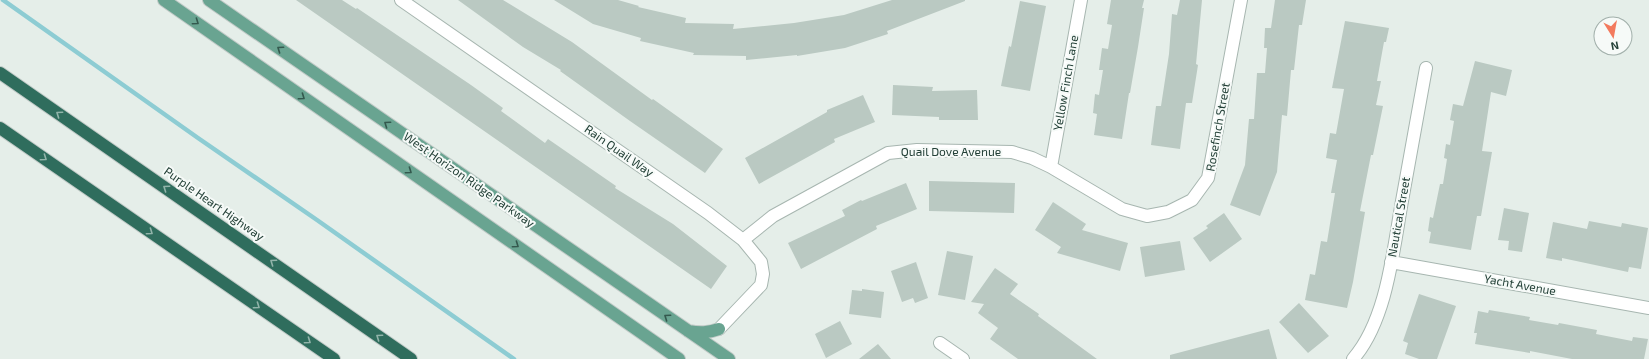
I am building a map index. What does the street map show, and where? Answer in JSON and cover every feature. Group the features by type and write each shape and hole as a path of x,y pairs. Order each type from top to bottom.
{"highway":[{"name":"Purple Heart Highway","path":"0,73 411,359"},
{"path":"0,128 334,359"}],"main road":[{"path":"164,0 679,359"},
{"name":"West Horizon Ridge Parkway","path":"209,0 687,331 711,353 729,359"},
{"path":"687,331 701,333 719,329"},
{"path":"711,353 719,329"}],"street":[{"name":"Rain Quail Way","path":"401,0 708,213 743,240 761,262 764,274 761,285 719,329"},
{"name":"Yellow Finch Lane","path":"1051,167 1081,0"},
{"name":"Rosefinch Street","path":"1122,209 1147,216 1168,212 1192,200 1208,178 1241,0"},
{"name":"Nautical Street","path":"1353,359 1368,339 1376,321 1392,262 1426,68"},
{"name":"Quail Dove Avenue","path":"743,240 773,216 888,153 916,150 1012,152 1032,158 1051,167 1122,209"},
{"name":"Yacht Avenue","path":"1392,262 1649,308"},
{"path":"940,344 962,359"}],"building":[{"path":"296,0 342,0 356,9 357,8 471,85 503,108 501,111 545,143 548,139 616,186 615,188 673,224 727,266 711,289"},
{"path":"458,0 503,0 572,42 723,149 705,173 560,71 561,70 523,47"},
{"path":"554,0 618,0 639,6 638,7 686,18 685,23 734,24 733,29 794,23 844,15 892,0 965,1 887,31 888,34 845,48 797,56 746,60 746,56 693,55 694,53 640,41 641,38 593,24"},
{"path":"1111,0 1144,0 1138,47 1122,139 1094,135 1097,114 1093,113 1095,94 1099,95 1103,70 1099,70 1102,48 1108,49 1112,25 1107,24"},
{"path":"1180,0 1202,0 1196,64 1198,65 1192,103 1186,103 1180,149 1151,145 1156,106 1161,106 1169,54 1172,14 1177,15"},
{"path":"1275,0 1306,0 1302,25 1299,25 1294,70 1291,70 1287,116 1282,115 1277,172 1260,216 1230,205 1245,165 1249,119 1254,119 1257,73 1265,73 1267,48 1264,48 1265,28 1271,28"},
{"path":"1020,1 1046,6 1030,91 1001,86 1009,46 1011,47"},
{"path":"1345,21 1389,28 1386,42 1384,42 1377,81 1381,81 1376,105 1383,106 1373,155 1371,155 1360,211 1365,212 1347,308 1305,300 1310,274 1315,275 1321,241 1327,242 1335,193 1331,193 1337,160 1326,158 1330,133 1336,134 1344,89 1332,88"},
{"path":"1475,61 1512,70 1506,96 1491,92 1482,151 1492,152 1481,216 1477,216 1471,250 1429,243 1431,232 1428,231 1430,217 1433,218 1440,184 1443,184 1447,159 1444,158 1446,144 1450,145 1454,121 1450,120 1453,104 1463,106"},
{"path":"893,85 933,87 932,91 977,90 978,120 939,120 939,117 892,115"},
{"path":"863,95 875,122 834,139 835,142 759,184 745,158 827,112 827,110"},
{"path":"929,181 1015,183 1014,213 929,211"},
{"path":"906,183 917,209 876,226 877,229 801,269 788,243 845,216 842,210 861,200 862,201"},
{"path":"1053,202 1086,224 1082,230 1128,243 1120,271 1057,253 1061,247 1035,230"},
{"path":"1504,208 1529,213 1522,252 1508,250 1509,241 1498,240"},
{"path":"1224,213 1242,239 1210,262 1193,238 1208,228 1206,226"},
{"path":"1589,221 1621,227 1622,223 1648,228 1641,269 1629,267 1628,272 1562,258 1562,261 1546,258 1553,222 1587,229"},
{"path":"1180,241 1185,270 1145,277 1140,247"},
{"path":"947,251 973,256 965,300 938,295"},
{"path":"916,262 928,298 915,303 913,298 902,302 891,271"},
{"path":"995,268 1018,284 1010,294 1039,314 1038,316 1097,359 1018,359 990,339 998,328 978,313 984,304 971,302"},
{"path":"862,289 884,292 881,318 849,314 852,290 862,291"},
{"path":"1419,294 1456,306 1437,359 1419,359 1405,354 1408,343 1403,341"},
{"path":"1299,303 1329,336 1308,353 1279,322"},
{"path":"1489,310 1530,317 1529,320 1558,325 1559,323 1597,330 1596,334 1632,341 1633,337 1648,339 1644,359 1572,359 1530,351 1530,353 1475,344 1477,333 1474,333 1478,311 1488,313"},
{"path":"840,321 852,344 826,358 815,334"},
{"path":"1269,329 1277,359 1170,359 1170,355"},
{"path":"878,344 891,359 859,359"}],"waterway":[{"path":"3,0 514,359"}]}
